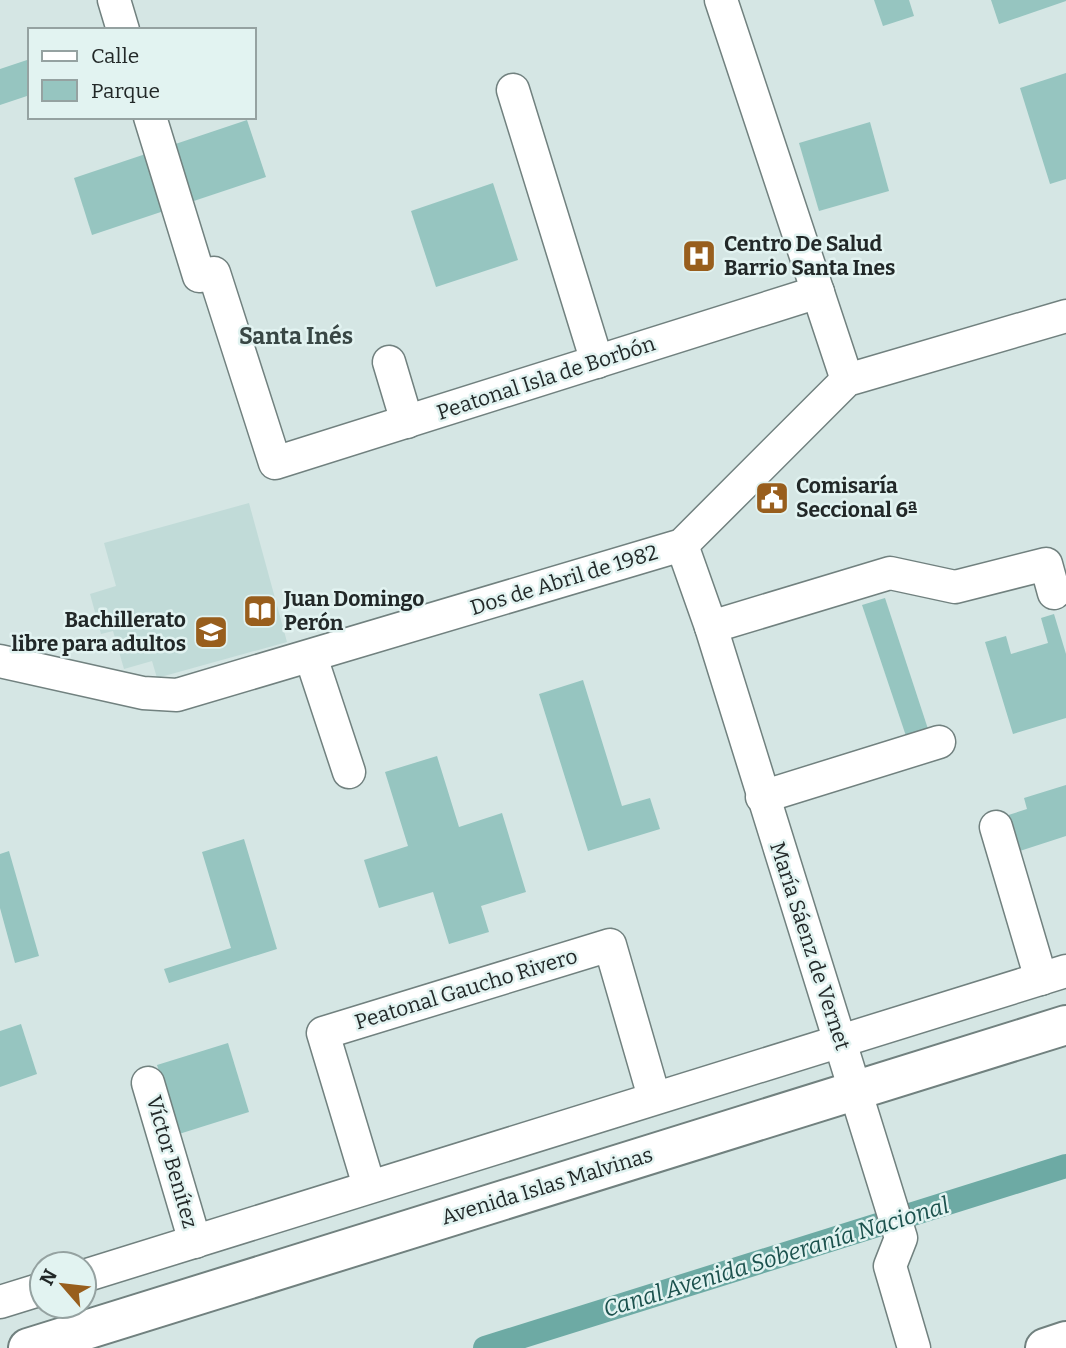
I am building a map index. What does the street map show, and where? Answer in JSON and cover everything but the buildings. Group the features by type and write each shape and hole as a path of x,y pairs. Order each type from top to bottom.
{"main road":[{"name":"Avenida Islas Malvinas","path":"28,1348 1066,1025"},
{"path":"1045,1348 1066,1341"}],"street":[{"path":"114,0 122,28"},
{"path":"722,0 847,380"},
{"path":"513,90 597,362"},
{"name":"Peatonal Isla de Borbón","path":"151,119 200,276 214,273 275,463 818,292"},
{"name":"Dos de Abril de 1982","path":"0,661 20,663 144,693 177,695 682,545 847,380 1066,316"},
{"path":"389,362 407,422"},
{"name":"María Sáenz de Vernet","path":"682,545 711,627 762,797 857,1089 901,1238 890,1266 914,1348"},
{"path":"711,627 890,573 955,587 1046,564 1054,593"},
{"path":"311,657 349,772"},
{"path":"762,797 939,742"},
{"path":"98,1272 1054,975 996,827"},
{"name":"Peatonal Gaucho Rivero","path":"369,1186 323,1033 610,945 654,1097"},
{"name":"Víctor Benítez","path":"148,1083 195,1242"},
{"path":"0,1302 28,1293"}],"shaded area":[{"path":"249,503 287,642 157,678 152,661 124,669 113,631 101,634 90,594 116,586 104,543"}],"green space":[{"path":"874,0 909,0 914,16 883,26"},
{"path":"991,0 1066,0 1066,1 999,24"},
{"path":"28,60 28,96 0,105 0,69"},
{"path":"1066,73 1066,179 1050,184 1020,88"},
{"path":"247,120 266,177 92,235 74,178"},
{"path":"870,122 889,191 819,211 799,143"},
{"path":"493,183 518,260 436,287 411,211"},
{"path":"885,598 929,732 907,739 862,605"},
{"path":"1054,614 1066,654 1066,718 1013,734 985,642 1006,636 1011,654 1048,643 1041,618"},
{"path":"583,680 622,806 650,798 660,829 588,851 539,694"},
{"path":"437,756 459,827 502,813 526,892 481,906 489,932 449,944 433,892 379,908 364,860 408,846 385,772"},
{"path":"1066,785 1066,836 1014,853 1002,817 1027,809 1024,798"},
{"path":"244,839 277,949 169,983 164,969 231,948 202,852"},
{"path":"9,851 39,956 15,963 0,908 0,854"},
{"path":"21,1024 37,1074 0,1087 0,1031"},
{"path":"228,1043 249,1112 179,1134 157,1065"}],"waterway":[{"name":"Canal Avenida Soberanía Nacional","path":"485,1348 1066,1166"}],"place":[{"name":"Centro De Salud Barrio Santa Ines","path":"699,256"},
{"name":"Comisaría Seccional 6ª","path":"772,498"},
{"name":"Juan Domingo Perón","path":"260,611"},
{"name":"Bachillerato libre para adultos","path":"211,632"}],"district":[{"name":"Santa Inés","path":"296,336"}]}
